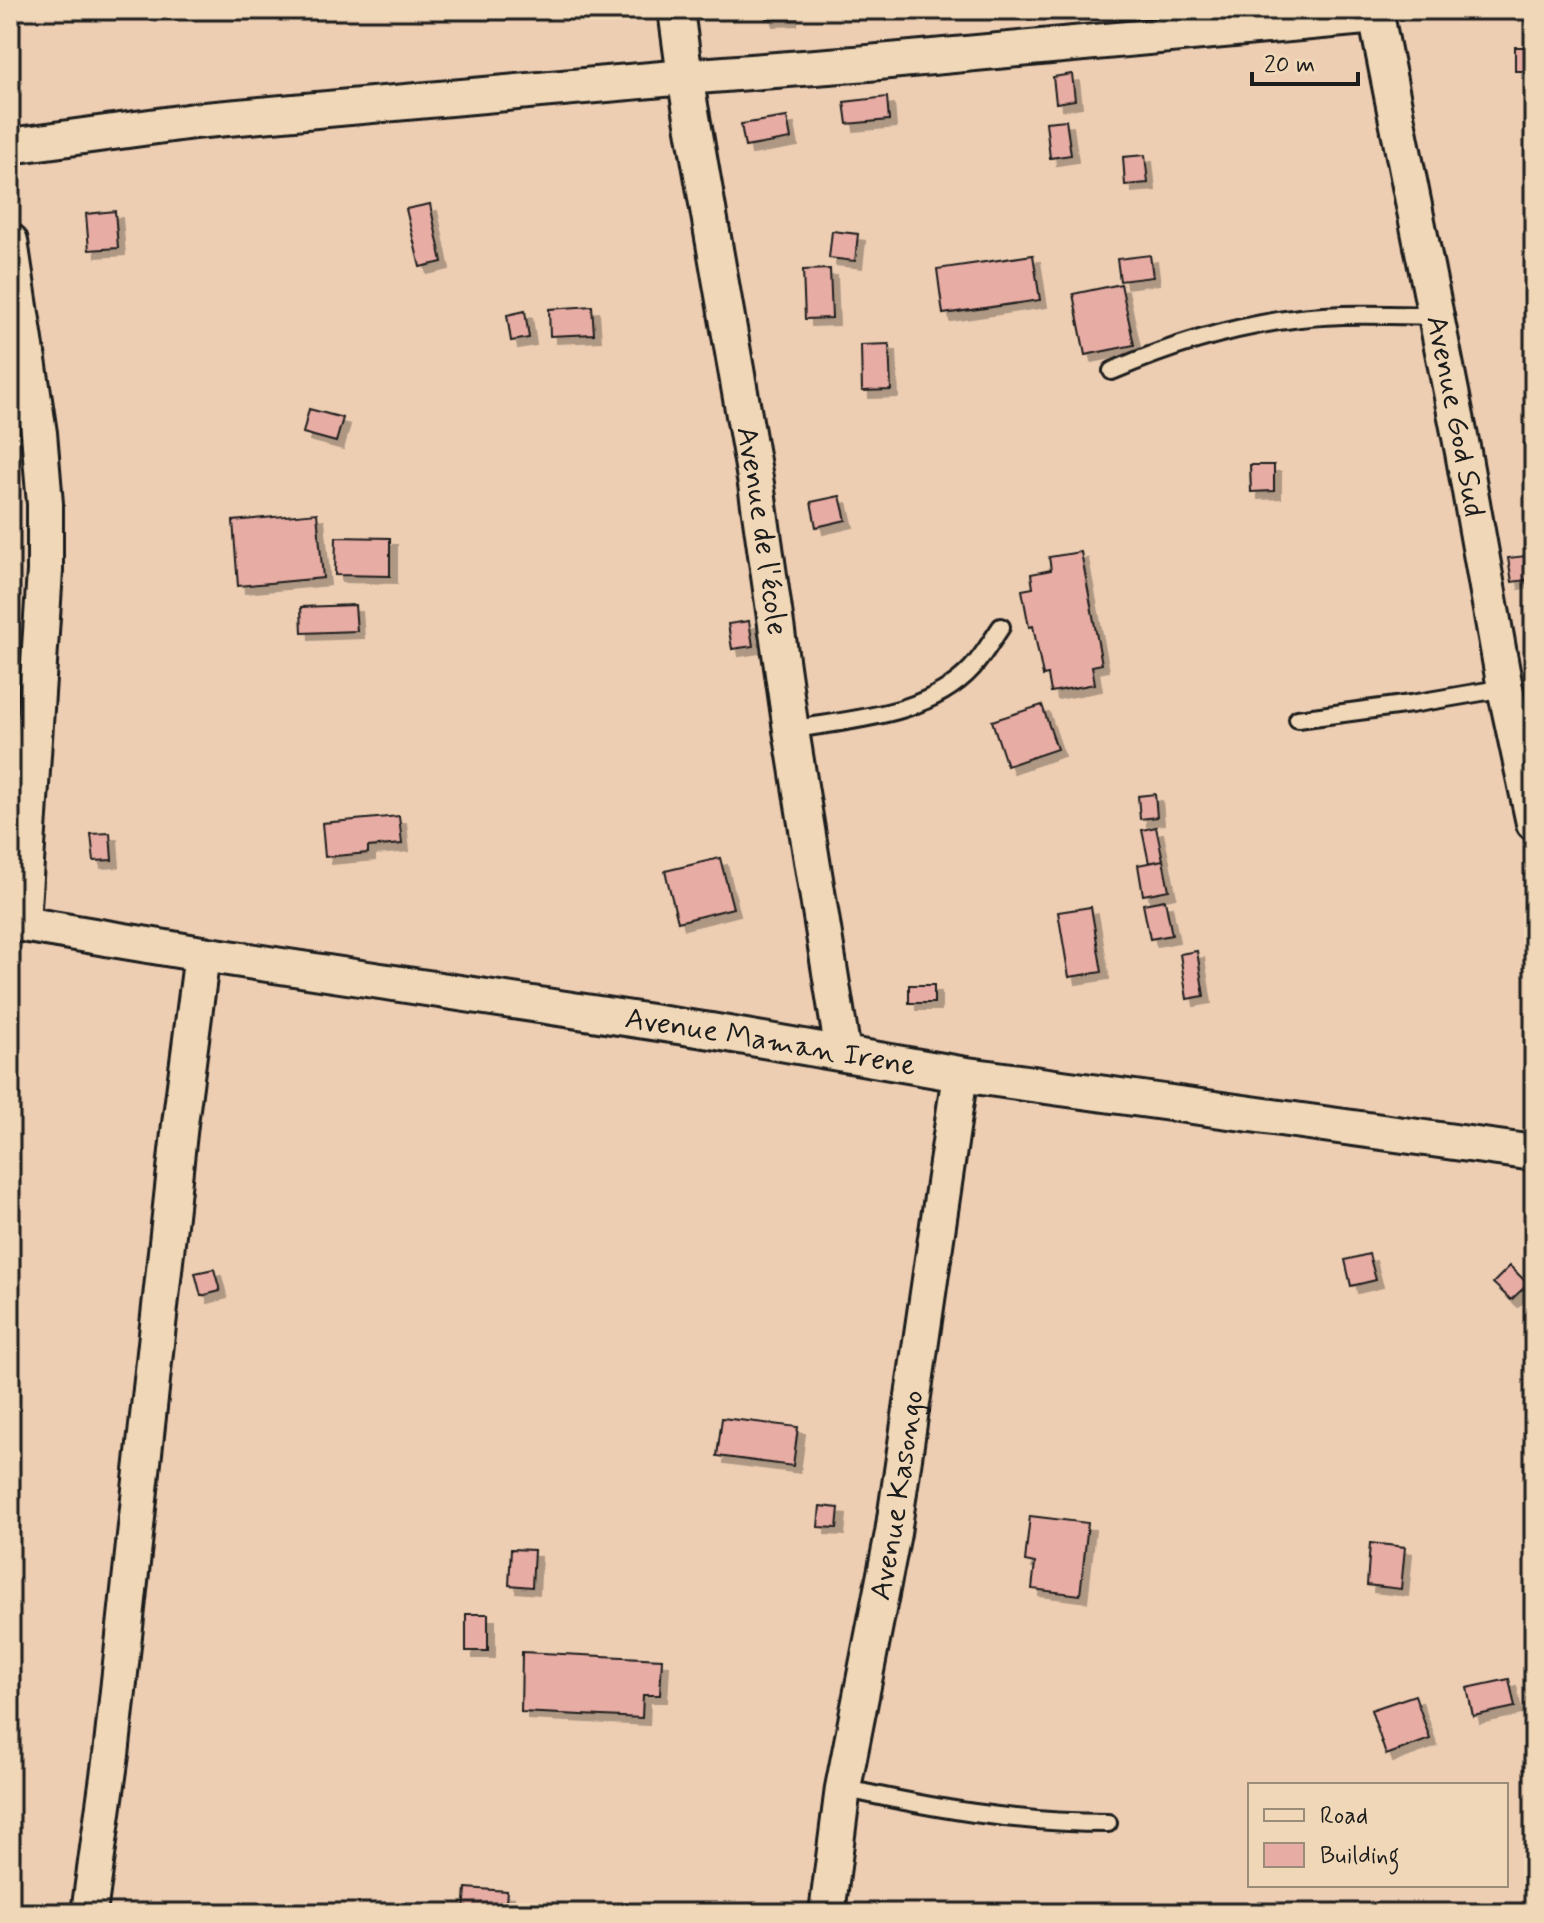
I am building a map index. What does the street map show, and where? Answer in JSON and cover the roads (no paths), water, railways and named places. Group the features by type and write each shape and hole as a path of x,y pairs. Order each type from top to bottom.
{"street":[{"name":"Avenue de l'école","path":"676,10 756,484 791,730 843,1053"},
{"path":"10,146 194,121 868,63 1376,13"},
{"name":"Avenue God Sud","path":"1376,13 1505,688 1534,823"},
{"path":"10,241 39,433 45,504 45,571 16,922"},
{"name":"Avenue Maman Irene","path":"16,922 960,1074 1534,1153"},
{"path":"89,1913 111,1755 181,1110 202,954"},
{"name":"Avenue Kasongo","path":"827,1913 843,1788 893,1533 960,1074"}],"lane":[{"path":"1112,371 1186,341 1246,326 1302,318 1435,316"},
{"path":"791,730 881,714 916,704 945,690 972,668 1001,627"},
{"path":"1298,719 1505,688"},
{"path":"843,1788 961,1812 1025,1820 1108,1823"}]}
